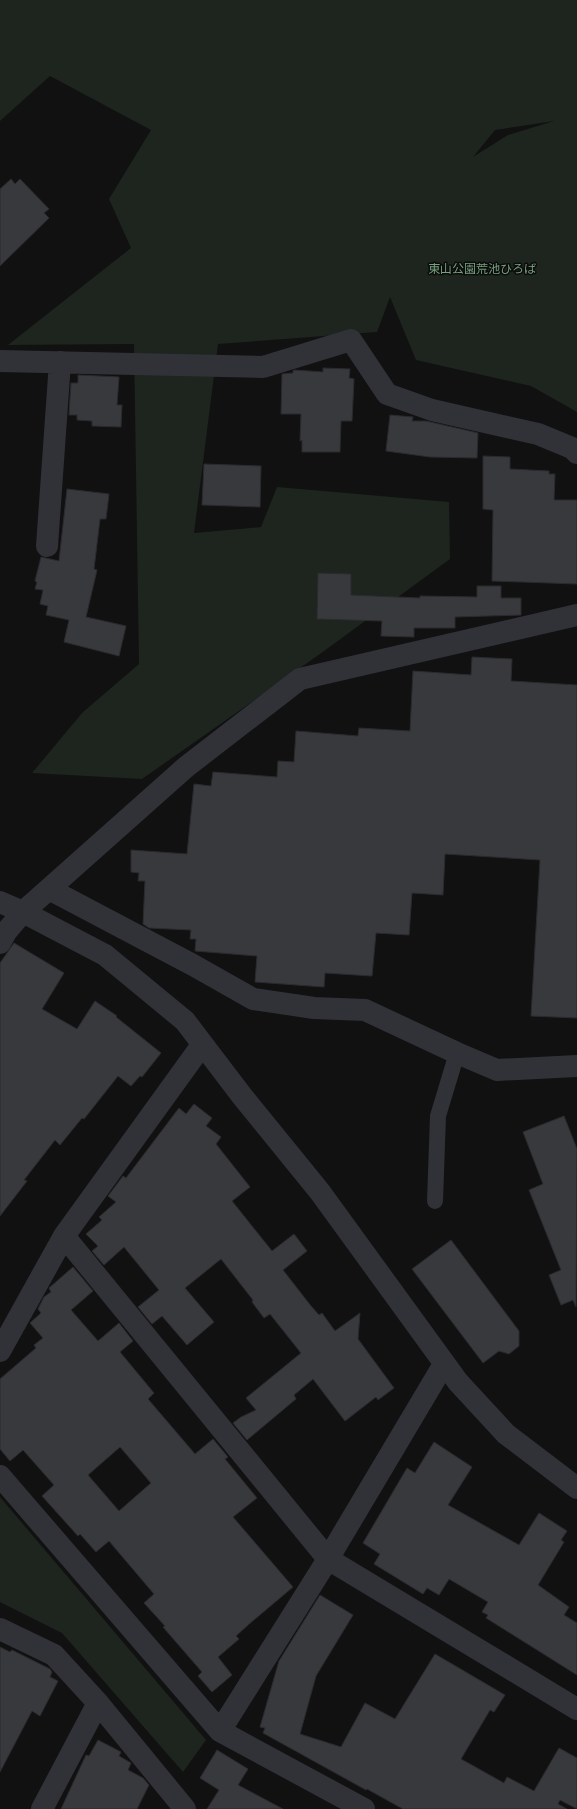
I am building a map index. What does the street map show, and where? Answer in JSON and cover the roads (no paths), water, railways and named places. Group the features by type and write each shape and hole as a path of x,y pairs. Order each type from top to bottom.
{"street":[{"path":"0,361 263,367 351,340 387,394 432,410 538,434 572,448 577,453"},
{"path":"47,546 60,362"},
{"path":"0,943 6,932 23,912 186,767 300,679 577,615"},
{"path":"49,889 194,965 253,998 314,1008 365,1010 497,1070 577,1066"},
{"path":"0,902 23,912 105,955 185,1021 242,1096 320,1192 458,1382 506,1434 577,1488"},
{"path":"0,1351 64,1236 202,1044"},
{"path":"64,1236 328,1559 577,1709"},
{"path":"220,1731 328,1559 444,1364"},
{"path":"0,1476 220,1731 364,1809"},
{"path":"0,1629 54,1655 98,1703 185,1809"},
{"path":"42,1809 98,1703"}],"lane":[{"path":"435,1201 438,1116 457,1053"}],"park label":[{"name":"東山公園荒池ひろば","path":"482,269"}]}
